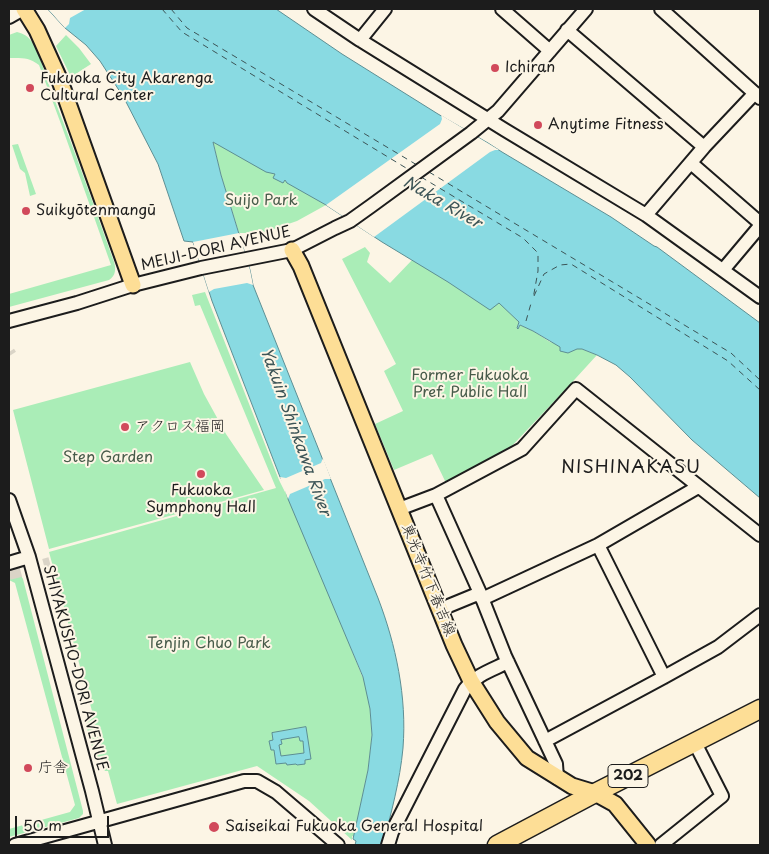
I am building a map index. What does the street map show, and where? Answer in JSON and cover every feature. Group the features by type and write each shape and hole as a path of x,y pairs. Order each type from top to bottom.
{"highway":[{"name":"202","path":"497,845 760,709"}],"main road":[{"path":"23,9 37,30 60,80 133,285"},
{"name":"東光寺竹下春吉線","path":"292,250 301,266 471,682 497,722 527,758 572,786 595,793 615,804 648,845"}],"street":[{"path":"9,17 23,9"},
{"path":"314,9 360,40 646,215 760,297"},
{"path":"360,40 385,9"},
{"path":"502,9 550,51"},
{"name":"MEIJI-DORI AVENUE","path":"9,321 133,285 201,268 292,250 350,220 471,133 498,111 586,9"},
{"path":"646,215 704,147 758,96 661,9"},
{"path":"567,30 704,147"},
{"path":"690,163 760,225 723,270"},
{"path":"399,509 436,495 522,449 576,389 760,535"},
{"path":"441,610 481,596 598,545 698,487"},
{"path":"436,495 508,662 556,764 557,778"},
{"name":"SHIYAKUSHO-DORI AVENUE","path":"9,500 28,557 105,845"},
{"path":"598,545 664,677"},
{"path":"9,563 28,557"},
{"path":"545,740 718,647 760,615"},
{"path":"388,845 400,815 465,689 478,676 508,662"},
{"path":"661,845 722,796 695,743"},
{"path":"15,845 244,781 257,781 276,792 338,845"}],"green space":[{"path":"17,32 29,38 39,55 92,199 115,269 113,276 109,280 9,307 9,294 111,265 39,65 28,59 9,58 9,35"},
{"path":"66,35 91,64 71,77 56,46"},
{"name":"Suijo Park","path":"213,141 275,174 326,205 297,221 262,233 239,233 221,175"},
{"path":"18,144 36,194 30,196 25,173 20,169 12,145"},
{"name":"Former Fukuoka Pref. Public Hall","path":"365,247 370,253 367,262 390,283 413,259 490,309 499,302 519,322 518,329 520,325 550,342 582,349 597,355 508,450 447,485 432,454 394,470 375,424 403,411 384,371 396,364 342,259"},
{"name":"Tenjin Chuo Park","path":"205,292 279,480 285,492 289,494 351,644 350,646 362,676 366,681 372,735 368,770 352,840 309,801 257,766 117,804 108,771 105,771 98,761 89,737 85,720 87,714 92,713 92,711 49,552 276,488 200,305 195,306 192,295"},
{"name":"Step Garden","path":"190,362 204,394 226,434 264,490 49,549 13,410"},
{"path":"15,570 23,579 83,814 79,818 9,837 9,829 70,812 75,805 15,583 9,580 9,572"}],"water":[{"path":"48,9 276,9 342,54 438,114 611,217 657,247 760,323 760,498 692,440 616,365 582,349 568,353 560,351 560,347 533,331 520,325 518,329 519,322 499,303 490,310 285,180 283,183 273,178 275,174 266,172 213,142 253,285 378,598 395,653 402,691 403,748 397,785 383,845 355,845 356,841 353,839 368,770 372,735 370,709 363,677 288,499 284,483 280,477 212,301 193,242 184,241 158,164 124,98 100,61"},
{"path":"306,727 311,759 305,760 305,764 276,764 274,750 271,750 269,741 273,740 272,733","holes":["299,737 300,741 303,741 304,753 281,756 279,745 282,744 281,740"]}],"pier":[{"path":"48,9 86,9 70,18 69,24 65,28"},
{"path":"441,115 499,150 490,152 374,237 326,205 440,124"},
{"path":"239,233 253,285 247,283 214,289 209,292 193,242"},
{"path":"323,458 331,479 325,479 290,494 288,499 280,477 286,478 321,463"}],"ferry route":[{"path":"162,9 182,32 411,171"},
{"path":"171,9 187,28 417,165"},
{"path":"429,172 731,353 760,380"},
{"path":"421,177 523,238 538,253 538,271 533,299"},
{"path":"534,296 544,274 560,265 571,264 728,361 760,390"},
{"path":"526,321 532,300"}],"tunnel":[{"path":"9,574 50,563"}],"place":[{"name":"Ichiran","path":"495,68"},
{"name":"Fukuoka City Akarenga Cultural Center","path":"30,88"},
{"name":"Anytime Fitness","path":"538,125"},
{"name":"Suikyōtenmangū","path":"26,211"},
{"name":"アクロス福岡","path":"125,427"},
{"name":"Fukuoka Symphony Hall","path":"201,474"},
{"name":"庁舎","path":"28,768"},
{"name":"Saiseikai Fukuoka General Hospital","path":"214,827"}],"district":[{"name":"NISHINAKASU","path":"631,468"}],"water label":[{"name":"Naka River","path":"442,203"},
{"name":"Yakuin Shinkawa River","path":"295,432"}]}
